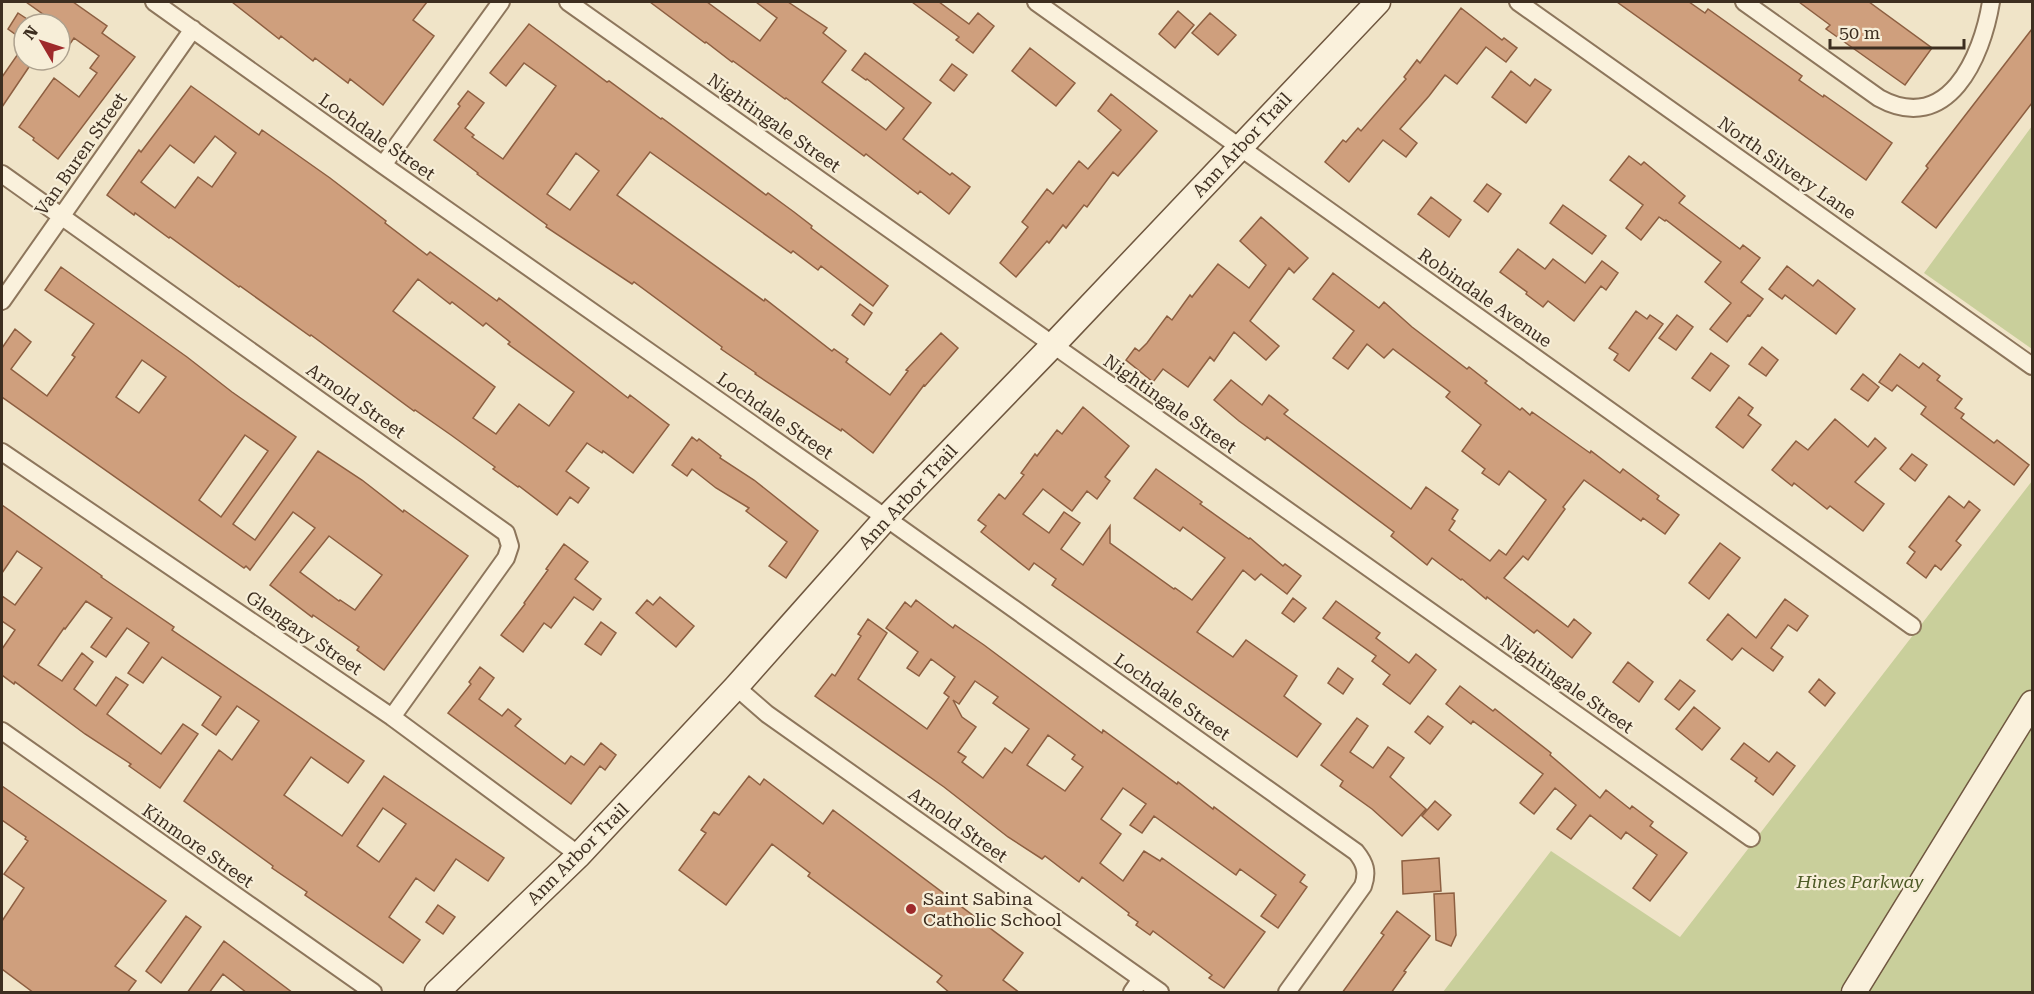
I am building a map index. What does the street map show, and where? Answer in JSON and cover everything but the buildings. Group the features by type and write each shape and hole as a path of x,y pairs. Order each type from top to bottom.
{"street":[{"name":"Lochdale Street","path":"154,2 1356,852 1366,870 1363,886 1287,993"},
{"path":"382,165 501,2"},
{"name":"Nightingale Street","path":"568,2 1751,838"},
{"name":"Robindale Avenue","path":"1036,2 1912,626"},
{"name":"Ann Arbor Trail","path":"437,993 579,855 736,687 886,518 1378,2"},
{"name":"North Silvery Lane","path":"1518,2 2032,366"},
{"path":"1744,2 1879,98 1898,107 1910,109 1925,108 1934,104 1955,88 1982,44 1991,2"},
{"name":"Van Buren Street","path":"2,301 193,29"},
{"name":"Arnold Street","path":"2,174 490,520 506,534 510,546 506,558 392,717"},
{"name":"Glengary Street","path":"2,452 392,717 579,855"},
{"name":"Arnold Street","path":"736,687 767,714 1136,986 1160,993"},
{"path":"1854,993 2032,703"},
{"name":"Kinmore Street","path":"2,731 373,993"}],"green space":[{"path":"2032,126 2032,349 1924,273"},
{"name":"Hines Parkway","path":"2032,481 2032,992 1443,992 1551,851 1680,937"}],"place":[{"name":"Saint Sabina Catholic School","path":"911,909"}]}
